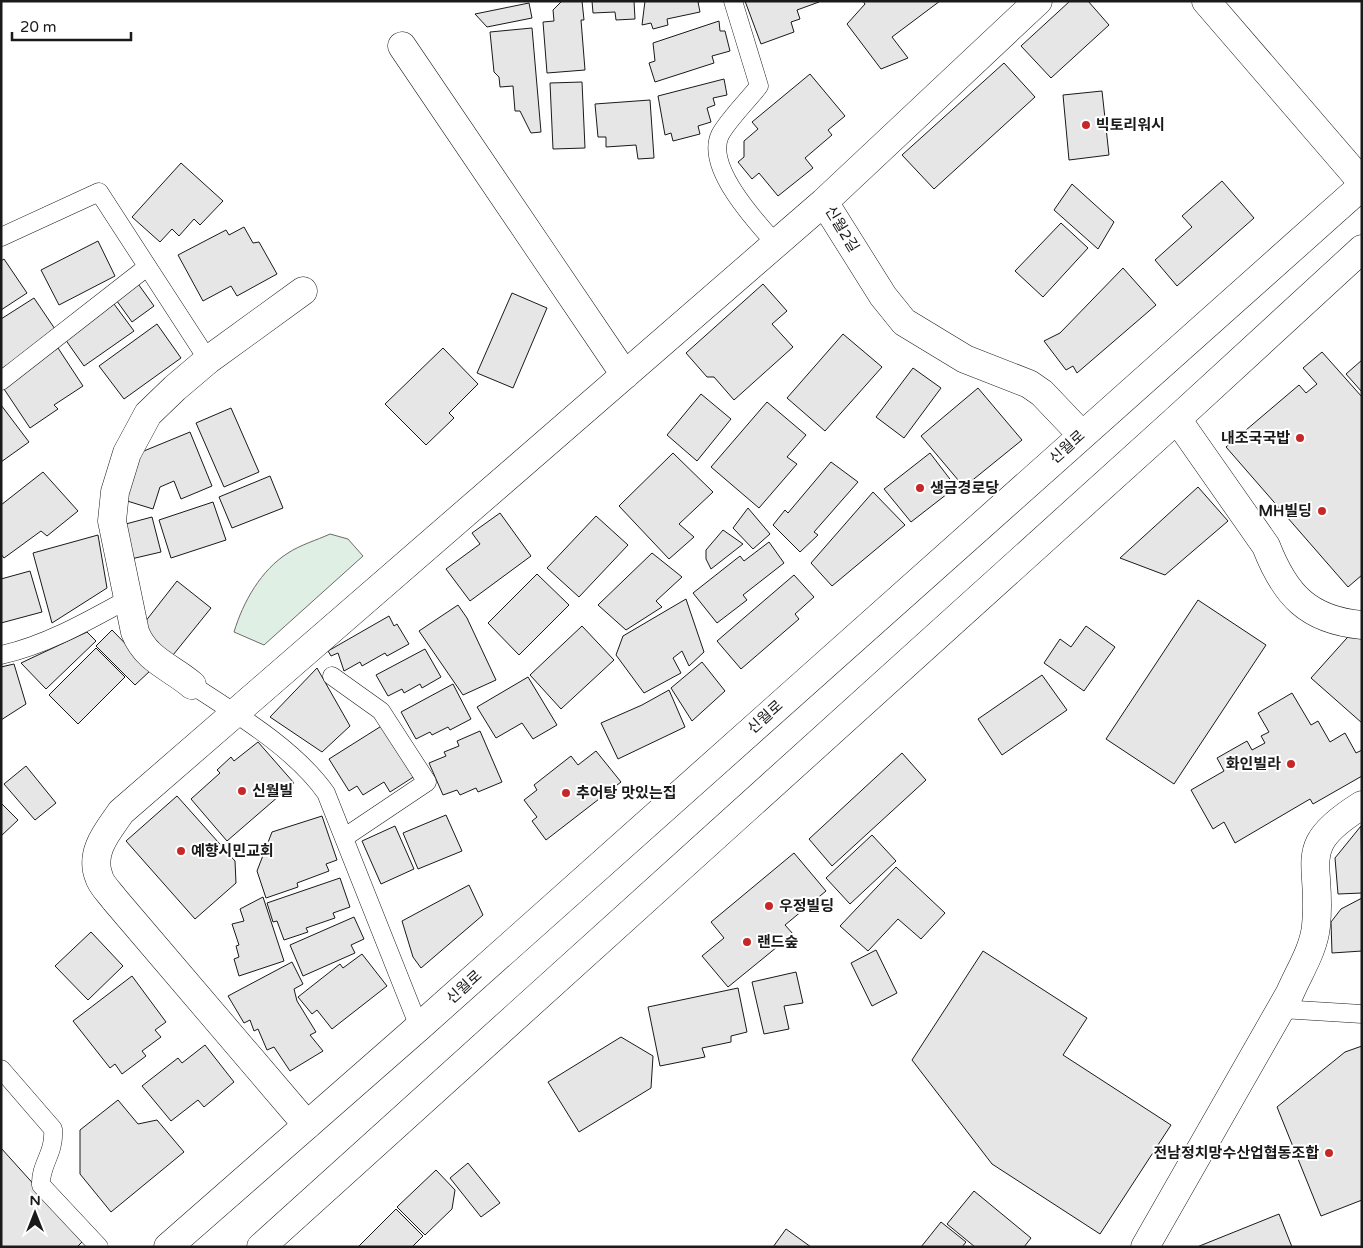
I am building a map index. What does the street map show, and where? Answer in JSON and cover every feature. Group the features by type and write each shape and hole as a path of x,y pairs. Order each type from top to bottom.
{"street":[{"name":"신월2길","path":"1038,1 824,202 883,296 904,322 966,359 1029,384 1042,393 1081,434"},
{"path":"1206,1 1362,182"},
{"path":"402,46 625,375"},
{"name":"신월로","path":"168,1247 420,1027 1081,434 1362,186"},
{"path":"307,1125 115,900 99,877 96,858 101,842 121,812 824,202"},
{"path":"261,1247 1177,419 1362,249"},
{"path":"192,685 180,675 157,662 143,649 135,632 112,521 115,492 120,473 127,453 148,414 208,360 303,291"},
{"path":"1177,419 1266,546 1276,569 1298,600 1311,611 1328,619 1362,625"},
{"path":"1145,1247 1281,1009 1310,949 1316,928 1317,906 1314,864 1317,847 1324,833 1338,820 1362,805"}],"lane":[{"path":"733,1 759,86 720,136 718,158 730,184 753,217 776,244"},
{"path":"1,236 99,192 208,360"},
{"path":"1,381 147,266"},
{"path":"1,655 22,651 84,623 128,600"},
{"path":"332,676 381,711 427,782 345,837"},
{"path":"192,685 297,760 317,780 326,794 345,837 420,1027"},
{"path":"1281,1009 1362,1014"},
{"path":"1,1069 53,1129 54,1141 41,1176 41,1185 99,1247"}],"green space":[{"path":"330,534 348,539 363,556 264,645 234,632 248,598 269,568 293,550"}],"building":[{"path":"562,1 582,1 584,20 581,20 585,70 547,73 543,22 554,21 553,10"},
{"path":"592,1 634,1 635,19 616,20 615,12 593,13"},
{"path":"645,1 703,1 698,2 700,12 667,19 668,25 653,29 651,23 642,25"},
{"path":"745,1 819,2 797,10 800,19 791,22 794,32 761,44"},
{"path":"863,1 940,1 892,37 908,58 881,69 847,24 865,4"},
{"path":"1070,1 1088,1 1109,25 1051,78 1021,46"},
{"path":"529,3 532,18 487,27 475,14"},
{"path":"719,21 720,31 725,31 730,51 712,56 714,63 655,82 649,63 655,61 653,43"},
{"path":"532,28 541,132 531,133 520,111 515,111 513,86 500,87 499,77 494,72 490,32"},
{"path":"1004,63 1035,97 934,189 902,155"},
{"path":"810,74 845,116 828,130 832,135 805,158 813,168 778,196 759,173 752,179 738,162 744,157 744,141 758,129 752,122"},
{"path":"724,79 727,95 713,98 715,105 707,108 711,122 698,126 700,134 673,141 671,133 665,135 658,96"},
{"path":"582,82 585,148 553,149 550,83"},
{"name":"빅토리워시","path":"1102,91 1109,155 1069,160 1063,95"},
{"path":"650,100 654,158 638,159 636,145 606,147 606,137 598,137 595,104"},
{"path":"181,163 223,201 200,225 194,219 179,236 172,229 160,242 132,217"},
{"path":"1222,181 1254,218 1177,286 1155,260 1192,227 1182,216"},
{"path":"1072,184 1114,222 1098,249 1054,210"},
{"path":"1061,223 1088,248 1043,297 1015,271"},
{"path":"244,227 253,243 259,242 277,274 237,296 231,286 203,301 178,255 226,230 229,235"},
{"path":"98,241 115,276 59,305 41,270"},
{"path":"4,259 27,293 1,310 1,261"},
{"path":"1123,268 1156,305 1077,373 1073,366 1066,370 1044,341 1060,333"},
{"path":"136,281 154,306 132,322 114,297"},
{"path":"763,284 787,311 772,324 793,347 734,400 714,377 707,377 686,353"},
{"path":"512,293 547,308 513,388 477,373"},
{"path":"34,298 57,332 1,369 1,319"},
{"path":"114,304 134,331 84,366 65,339"},
{"path":"157,324 181,358 124,399 99,366"},
{"path":"843,334 882,367 825,431 787,398"},
{"path":"58,348 83,386 54,405 58,409 30,428 2,386"},
{"path":"443,348 478,384 449,413 454,418 426,445 385,404"},
{"name":"MH빌딩","path":"1322,352 1362,397 1362,575 1348,587 1226,447 1299,385 1306,393 1317,384 1303,368"},
{"path":"1362,360 1362,392 1346,374"},
{"path":"913,368 941,388 904,438 876,417"},
{"path":"978,388 1022,440 964,487 921,436"},
{"path":"701,394 731,419 697,461 667,435"},
{"path":"767,402 806,435 787,457 797,464 759,508 711,467"},
{"path":"1,405 29,442 1,462"},
{"path":"231,408 259,472 224,487 196,423"},
{"path":"190,432 212,486 181,499 174,481 160,487 153,509 124,500 139,453"},
{"path":"673,453 713,492 679,524 694,537 669,559 619,506"},
{"name":"생금경로당","path":"930,453 956,487 911,522 884,489"},
{"path":"831,462 858,482 814,532 818,535 800,552 773,525 785,510 788,513"},
{"path":"43,472 78,511 47,536 41,531 4,558 1,554 1,505"},
{"path":"270,476 283,508 232,528 219,497"},
{"path":"1198,487 1228,521 1165,575 1120,558"},
{"path":"873,492 905,525 832,586 811,563"},
{"path":"213,502 226,540 171,558 159,520"},
{"path":"748,508 770,534 753,549 733,528"},
{"path":"500,513 531,556 470,601 446,569 480,544 472,533"},
{"path":"596,516 628,545 579,597 547,568"},
{"path":"152,517 161,552 131,559 122,525"},
{"path":"723,530 743,544 711,569 706,559 706,550"},
{"path":"98,535 107,588 52,623 33,553"},
{"path":"769,542 784,563 743,595 747,600 717,623 693,593 740,556 744,561"},
{"path":"652,553 682,577 656,601 662,607 626,630 598,605"},
{"path":"30,571 42,612 1,623 1,579"},
{"path":"537,574 569,605 519,655 488,623"},
{"path":"794,575 814,597 795,614 799,619 741,669 717,641"},
{"path":"177,581 211,608 169,660 158,651 145,622"},
{"path":"686,599 704,652 689,666 682,651 673,658 681,673 644,693 616,655 623,636"},
{"path":"1198,600 1266,645 1174,784 1106,739"},
{"path":"458,605 467,618 496,680 463,695 419,631"},
{"path":"389,616 394,626 397,624 409,644 387,656 385,653 362,666 360,662 344,671 338,653 331,656 328,651"},
{"path":"582,626 614,660 561,709 530,675"},
{"path":"1086,626 1115,647 1084,691 1044,663 1060,639 1071,647"},
{"path":"1355,629 1362,635 1362,723 1311,678"},
{"path":"112,630 151,670 135,685 96,646"},
{"path":"87,632 96,641 46,689 21,663"},
{"path":"96,648 125,677 78,724 49,695"},
{"path":"425,649 441,677 422,688 420,684 404,693 402,689 388,696 376,675"},
{"path":"702,662 725,691 692,721 671,688"},
{"path":"14,664 26,704 1,720 1,667"},
{"path":"317,668 350,726 322,752 270,717"},
{"path":"1042,675 1067,710 1002,755 978,719"},
{"path":"528,677 557,725 533,739 522,723 496,738 477,707"},
{"path":"453,684 471,719 450,730 448,727 432,735 430,732 416,739 401,712"},
{"path":"669,690 685,727 618,759 601,723 642,705"},
{"name":"화인빌라","path":"1292,693 1311,725 1318,721 1330,742 1345,733 1356,753 1362,750 1362,776 1313,804 1310,799 1235,843 1224,822 1213,829 1191,790 1224,771 1217,758 1247,741 1252,750 1265,743 1261,736 1269,732 1258,713"},
{"path":"383,725 415,776 390,792 384,782 363,795 357,786 349,791 329,759"},
{"path":"480,731 502,782 478,792 476,788 460,795 457,790 443,795 429,763 446,756 444,752 459,746 457,741"},
{"name":"신월빌","path":"258,742 294,783 227,841 191,799 220,773 217,770 231,757 234,761"},
{"path":"596,751 621,782 546,840 532,821 537,817 524,800 537,790 534,785 571,756 578,765"},
{"path":"902,753 926,780 832,866 809,839"},
{"path":"26,766 56,803 35,820 4,784"},
{"name":"예향시민교회","path":"177,796 235,861 236,883 195,919 126,841"},
{"path":"1,803 18,820 1,836"},
{"path":"446,815 462,851 418,869 403,833"},
{"path":"322,816 337,860 326,864 329,871 297,883 298,887 266,898 257,871 272,832"},
{"path":"395,826 414,869 381,884 362,841"},
{"path":"1361,826 1362,893 1338,894 1335,858"},
{"path":"872,835 896,861 850,904 826,878"},
{"name":"우정빌딩","path":"794,853 826,891 785,925 793,934 728,987 702,956 724,938 711,922"},
{"path":"896,867 945,913 921,939 898,919 868,951 840,926"},
{"path":"340,878 350,907 333,913 335,918 306,928 308,932 284,940 277,921 273,922 267,903"},
{"path":"469,885 483,915 421,968 413,957 402,921"},
{"path":"263,897 284,961 239,976 234,959 239,957 236,946 239,945 232,924 244,921 240,909"},
{"path":"1362,898 1362,951 1332,953 1331,922 1341,909"},
{"path":"354,917 364,939 351,945 355,953 303,976 290,945"},
{"path":"91,932 123,966 88,1000 55,966"},
{"path":"876,950 897,993 872,1006 851,963"},
{"path":"983,951 1087,1018 1063,1055 1171,1125 1100,1234 992,1164 912,1060"},
{"path":"362,954 387,986 332,1029 317,1010 312,1014 298,997 340,964 343,968"},
{"path":"292,962 303,984 294,989 297,1001 316,1032 310,1035 323,1051 290,1071 274,1047 267,1050 258,1029 254,1031 250,1020 244,1023 228,996"},
{"path":"796,972 803,1003 784,1006 789,1029 764,1034 752,982"},
{"path":"132,976 166,1022 155,1030 161,1037 142,1051 146,1056 122,1074 115,1064 110,1068 73,1021"},
{"path":"738,988 747,1032 731,1036 731,1042 702,1048 705,1057 660,1066 648,1007"},
{"path":"621,1037 653,1056 651,1088 579,1132 548,1082"},
{"path":"205,1045 234,1082 204,1107 198,1100 171,1121 142,1086 178,1058 182,1063"},
{"name":"전남정치망수산업협동조합","path":"1362,1046 1362,1200 1321,1216 1277,1107 1345,1052"},
{"path":"118,1100 138,1124 157,1120 184,1152 111,1212 80,1174 80,1130"},
{"path":"1,1148 84,1240 77,1247 1,1247"},
{"path":"468,1163 500,1203 481,1217 450,1178"},
{"path":"436,1170 455,1190 452,1209 425,1235 397,1207"},
{"path":"974,1191 1031,1238 1024,1247 975,1247 947,1224"},
{"path":"396,1209 423,1236 412,1247 358,1247"},
{"path":"1279,1214 1292,1247 1197,1247"},
{"path":"941,1222 966,1242 962,1247 921,1247"},
{"path":"786,1229 811,1247 773,1247"}],"place":[{"name":"빅토리워시","path":"1086,125"},
{"name":"내조국국밥","path":"1300,438"},
{"name":"생금경로당","path":"920,488"},
{"name":"MH빌딩","path":"1322,511"},
{"name":"화인빌라","path":"1291,764"},
{"name":"신월빌","path":"242,791"},
{"name":"추어탕 맛있는집","path":"566,793"},
{"name":"예향시민교회","path":"181,851"},
{"name":"우정빌딩","path":"769,906"},
{"name":"랜드숲","path":"747,942"},
{"name":"전남정치망수산업협동조합","path":"1329,1153"}]}
